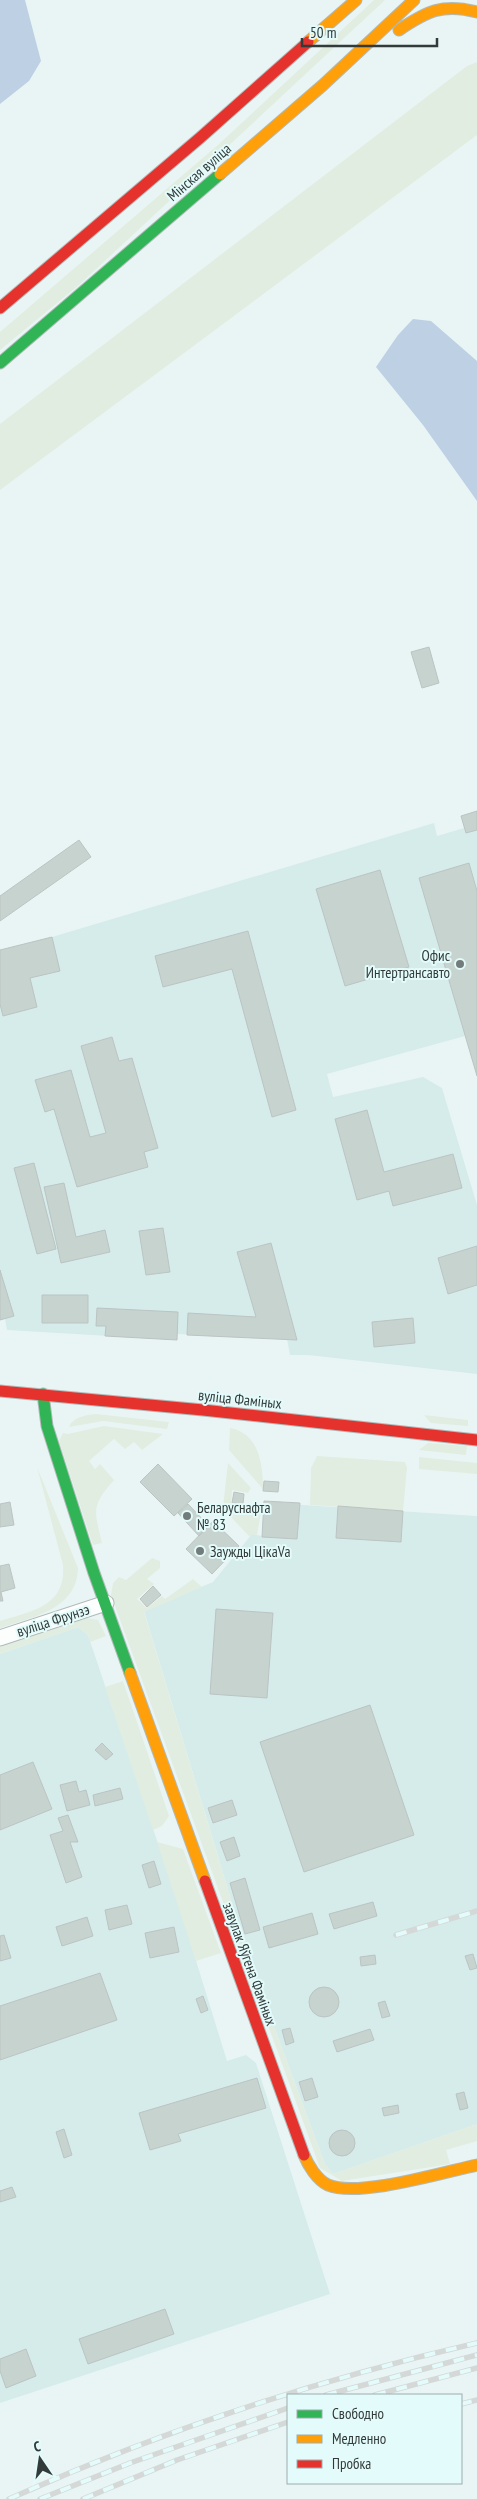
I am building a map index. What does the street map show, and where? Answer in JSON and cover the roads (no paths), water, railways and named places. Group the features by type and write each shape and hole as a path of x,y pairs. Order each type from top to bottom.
{"main road":[{"name":"Мінская вуліца","path":"0,363 323,85 414,0"},
{"name":"Мінская вуліца","path":"0,308 201,137 356,1"},
{"path":"323,85 422,13 441,8 461,7 477,12"},
{"name":"вуліца Фаміных","path":"0,1391 477,1440"},
{"name":"завулак Яўгена Фаміных","path":"43,1394 47,1426 94,1573 307,2162 328,2185 344,2189 392,2183 477,2165"}],"street":[{"name":"вуліца Фрунзэ","path":"0,1638 106,1603"}],"railway":[{"path":"396,1935 477,1911"},
{"path":"289,2394 477,2343"},
{"path":"330,2394 477,2355"},
{"path":"379,2394 477,2368"},
{"path":"9,2499 180,2430 287,2395"},
{"path":"462,2404 477,2400"},
{"path":"40,2499 130,2463 287,2408"},
{"path":"83,2499 177,2460 287,2422"}],"place":[{"name":"Офис Интертрансавто","path":"460,964"},
{"name":"Беларуснафта № 83","path":"187,1516"},
{"name":"Заужды ЦікаVа","path":"200,1551"}]}
